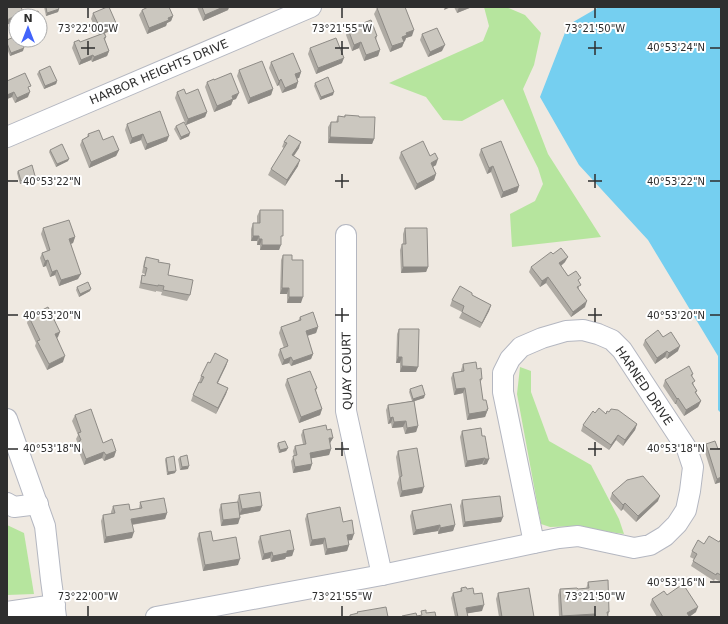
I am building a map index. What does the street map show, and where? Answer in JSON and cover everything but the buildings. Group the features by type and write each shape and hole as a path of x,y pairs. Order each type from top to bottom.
{"street":[{"name":"HARBOR HEIGHTS DRIVE","path":"7,137 311,7"},
{"name":"QUAY COURT","path":"346,235 346,411 382,575"},
{"name":"HARNED DRIVE","path":"156,617 382,575 559,538 578,536 634,548 650,545 665,536 678,524 686,510 693,467 687,449 622,350 612,340 598,334 583,330 566,331 542,338 521,347 510,359 503,373 503,392 534,543"},
{"path":"7,419 46,526 51,580 56,611 7,612"},
{"path":"7,503 14,507 38,504"}],"green space":[{"path":"484,7 506,7 525,15 541,33 534,65 523,89 548,154 601,237 512,247 510,214 535,201 543,184 538,168 503,99 462,121 443,120 426,97 389,83 483,41 489,26"},
{"path":"520,367 531,371 531,392 549,441 591,465 619,519 624,534 581,526 550,527 541,524 517,394"},
{"path":"7,525 24,533 34,594 7,595"}],"water":[{"path":"599,7 721,7 721,413 718,410 718,356 648,240 579,165 540,97 568,25"}]}
